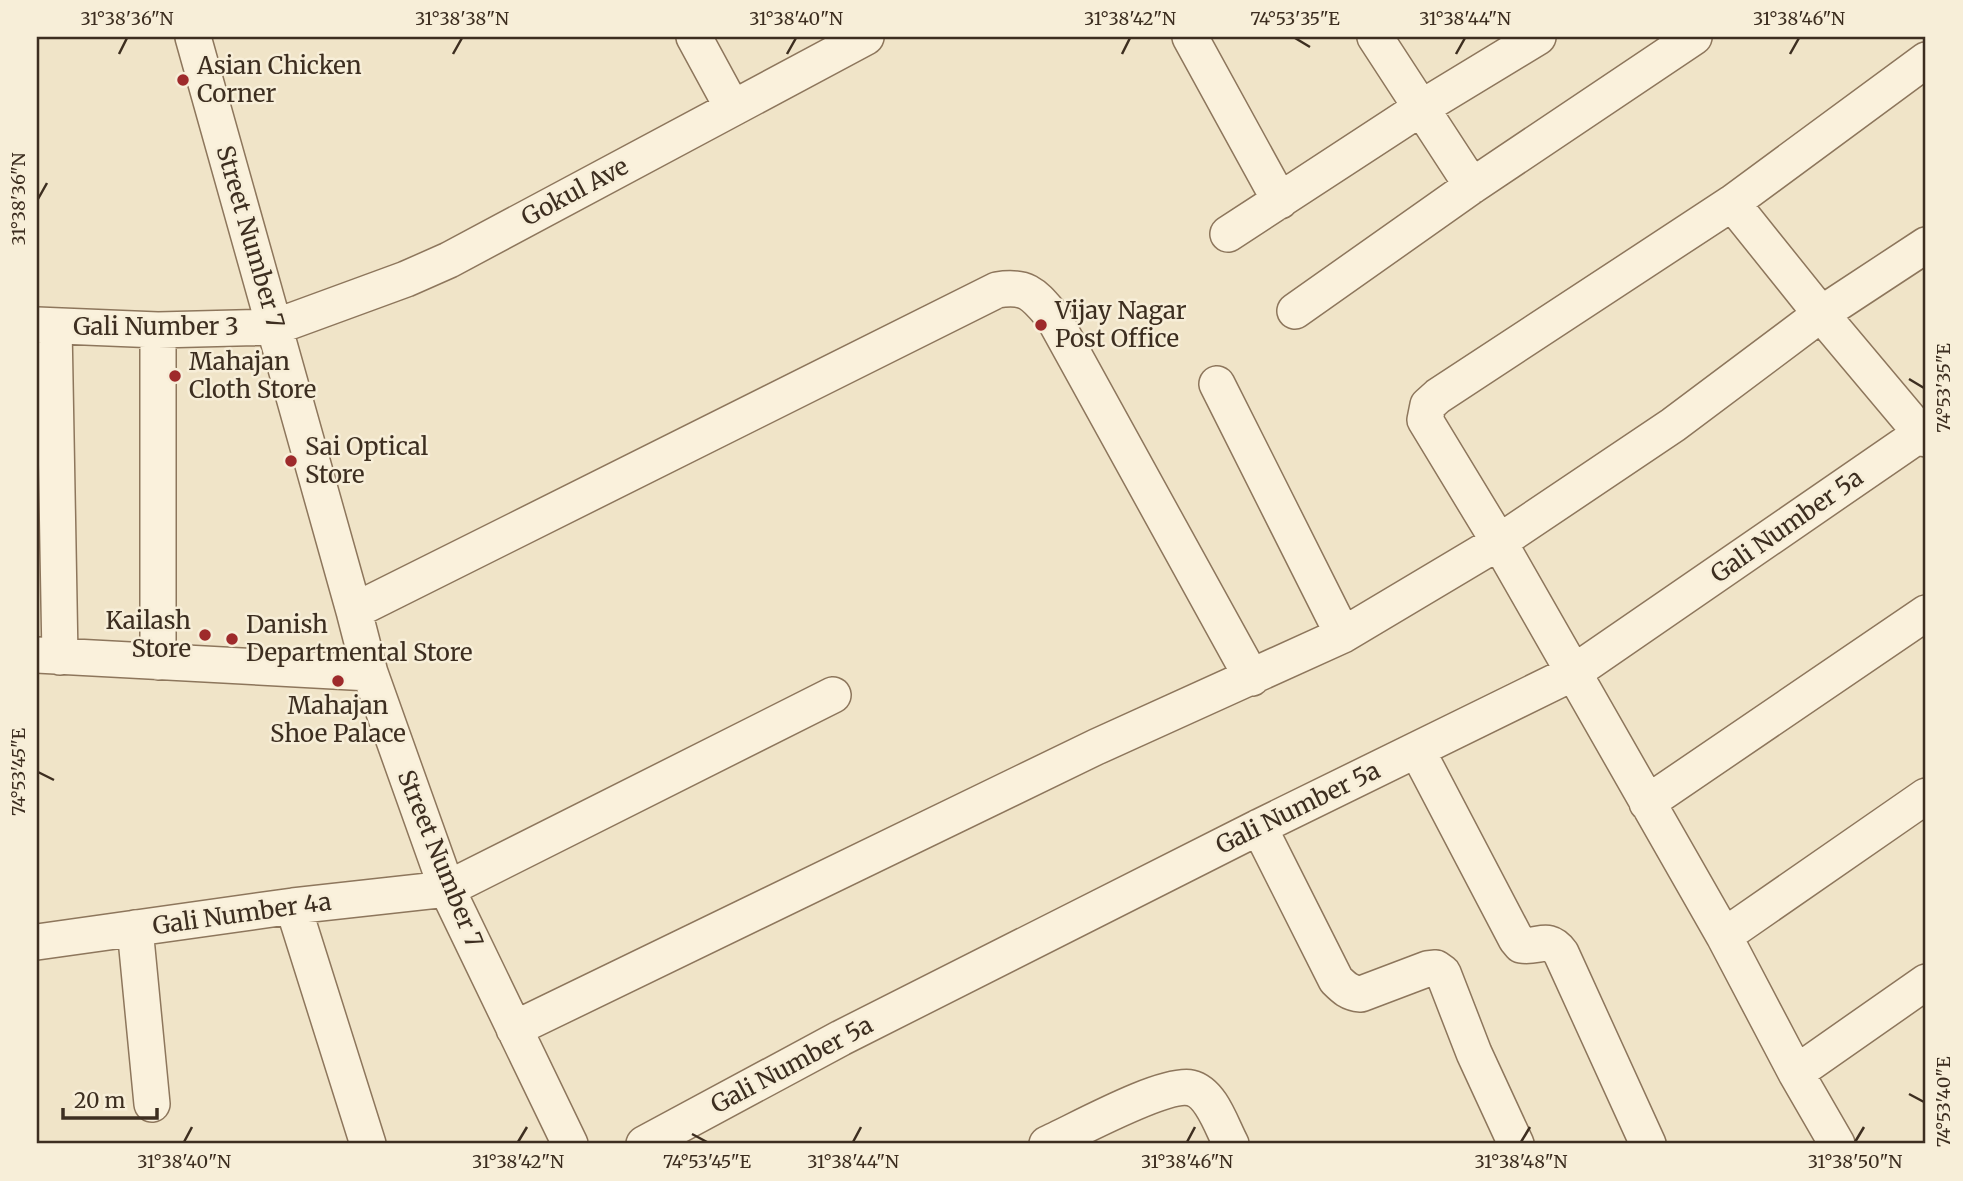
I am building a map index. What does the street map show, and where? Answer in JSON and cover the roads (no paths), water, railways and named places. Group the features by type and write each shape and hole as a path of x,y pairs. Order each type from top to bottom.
{"street":[{"name":"Street Number 7","path":"193,37 370,673 447,889 570,1144"},
{"path":"694,37 733,107"},
{"name":"Gokul Ave","path":"275,327 406,279 449,260 866,37"},
{"path":"1190,37 1280,201"},
{"path":"1375,37 1472,186"},
{"path":"1228,234 1421,108 1538,37"},
{"path":"1296,311 1472,186 1694,37"},
{"path":"1837,1144 1796,1073 1724,936 1499,542 1425,420 1428,405 1438,396 1732,203 1926,60"},
{"path":"1732,203 1821,314 1924,434"},
{"path":"514,1029 1096,747 1343,635 1499,542 1673,425 1821,314 1926,245"},
{"path":"354,611 997,290 1013,288 1023,289 1038,300 1053,317 1252,678"},
{"name":"Gali Number 3","path":"45,326 158,330 275,327"},
{"path":"45,326 48,656 370,673"},
{"path":"158,330 158,662"},
{"path":"1217,384 1343,635"},
{"name":"Gali Number 5a","path":"643,1144 841,1038 1259,827 1573,673 1924,434"},
{"path":"1647,803 1926,613"},
{"path":"447,889 833,695"},
{"path":"1417,750 1516,939 1521,945 1530,946 1544,942 1552,944 1561,953 1648,1144"},
{"path":"1724,936 1926,796"},
{"path":"1259,827 1336,980 1344,988 1351,993 1361,994 1427,969 1436,968 1443,973 1474,1053 1516,1144"},
{"name":"Gali Number 4a","path":"37,942 293,906 447,889"},
{"path":"293,906 368,1144"},
{"path":"135,928 152,1104"},
{"path":"1796,1073 1926,982"},
{"path":"1047,1144 1155,1094 1193,1088 1205,1098 1231,1144"}],"place":[{"name":"Asian Chicken Corner","path":"183,80"},
{"name":"Vijay Nagar Post Office","path":"1041,325"},
{"name":"Mahajan Cloth Store","path":"175,376"},
{"name":"Sai Optical Store","path":"291,461"},
{"name":"Kailash Store","path":"205,635"},
{"name":"Danish Departmental Store","path":"232,639"},
{"name":"Mahajan Shoe Palace","path":"338,681"}]}
